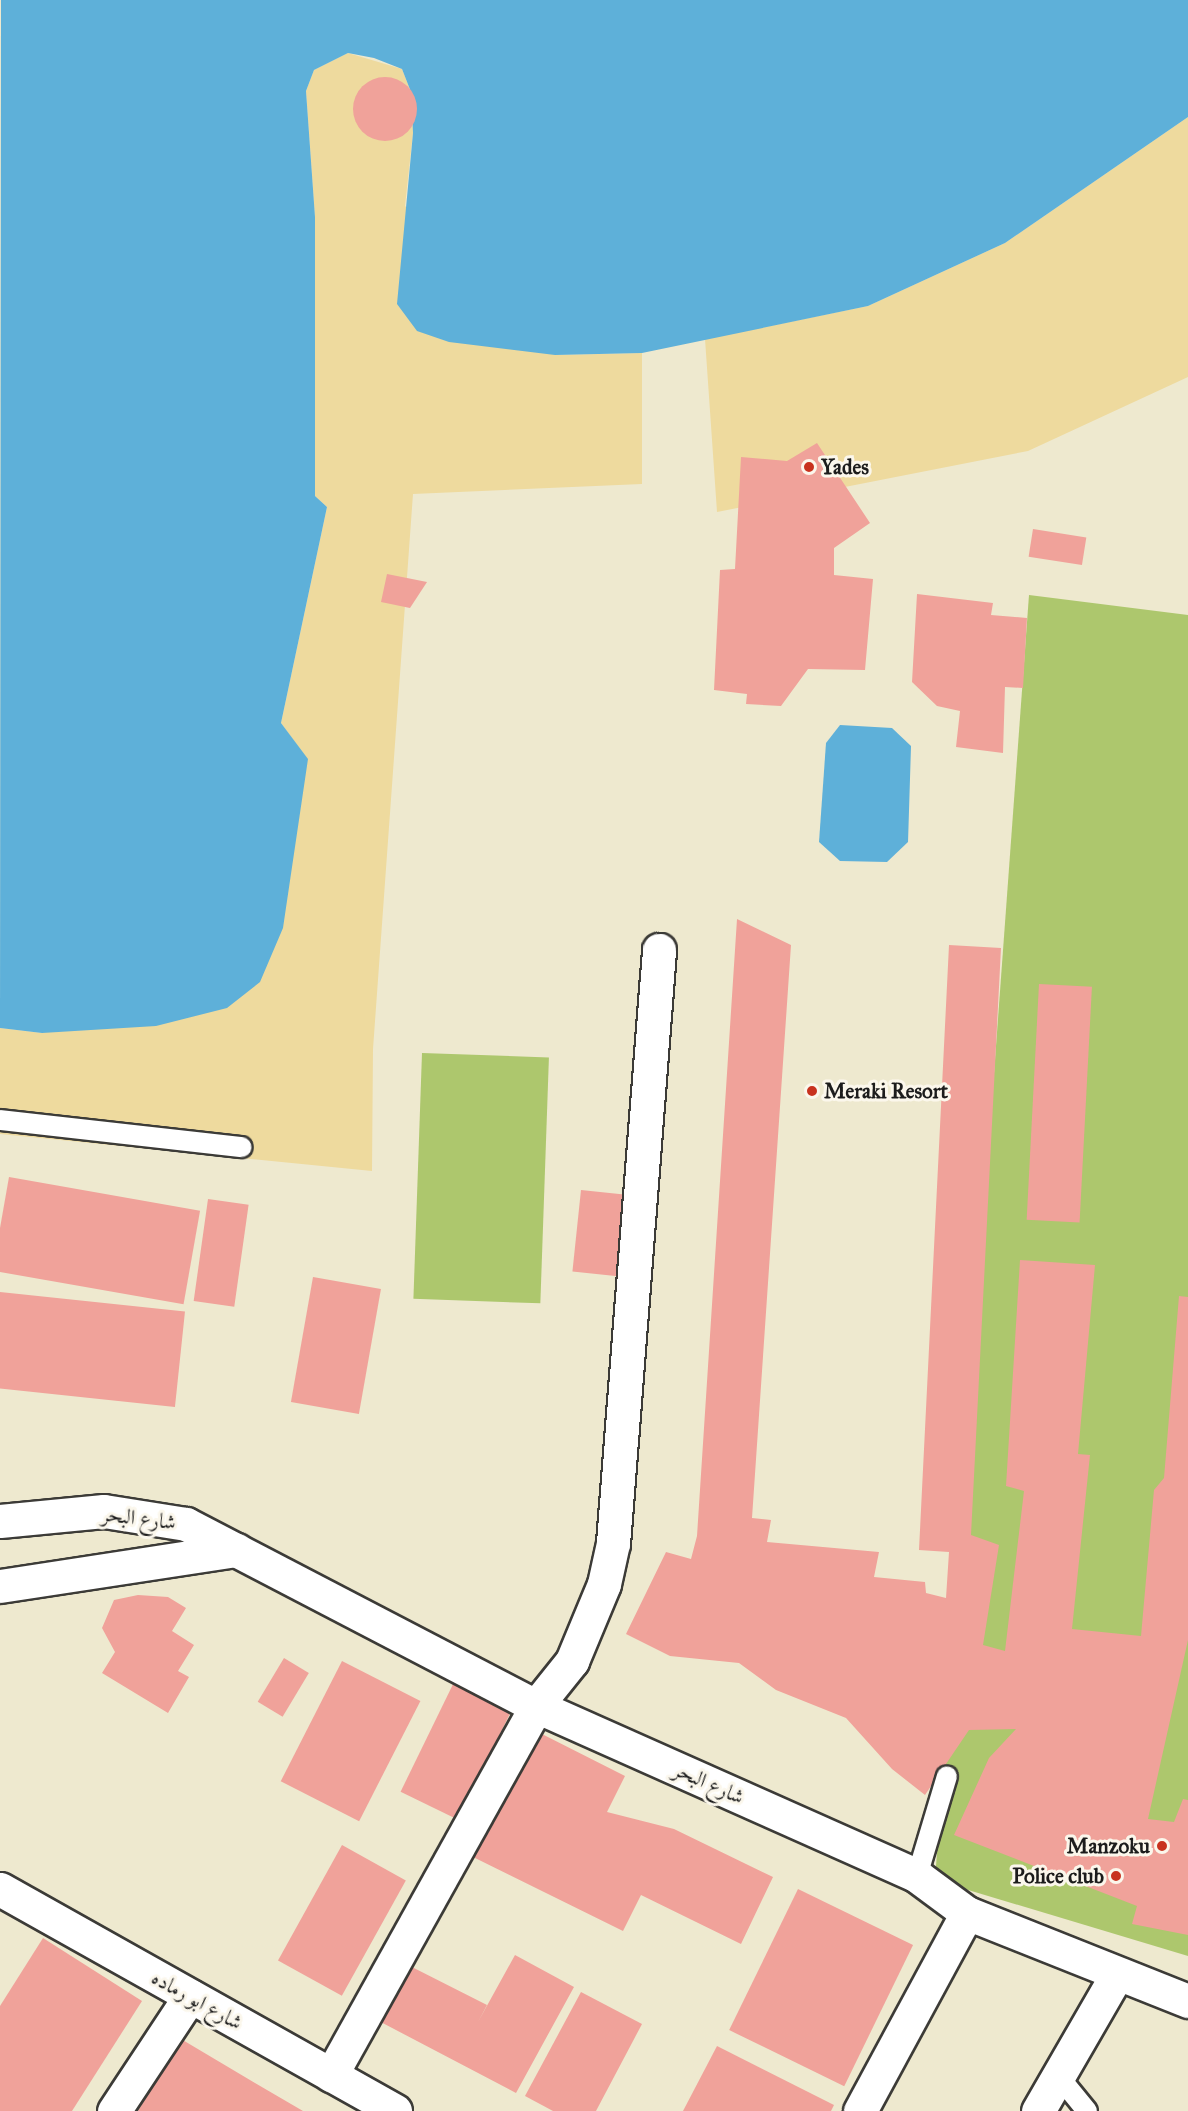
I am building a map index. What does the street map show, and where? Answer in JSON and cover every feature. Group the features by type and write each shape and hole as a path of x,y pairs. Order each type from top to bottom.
{"street":[{"path":"331,2075 536,1706 572,1661 592,1621 613,1543 659,950"},
{"name":"شارع البحر","path":"0,1521 104,1511 186,1524 536,1706 917,1876 967,1913 1116,1976 1188,2001"},
{"name":"شارع البحر","path":"0,1587 236,1550"},
{"name":"شارع ابو رماده","path":"0,1889 331,2075 386,2109"},
{"path":"860,2111 967,1913"},
{"path":"1038,2111 1056,2073 1116,1976"},
{"path":"114,2111 190,1996"}],"lane":[{"path":"0,1120 241,1147"},
{"path":"917,1876 947,1776"},
{"path":"1056,2073 1087,2111"}],"green space":[{"path":"1029,595 1188,615 1188,1956 935,1880"},
{"path":"422,1053 549,1057 540,1303 413,1299"}],"sand":[{"path":"348,53 402,69 411,92 413,133 405,206 555,355 642,353 642,484 413,494 373,1049 372,1171 0,1134 0,1028 42,1033 307,759 281,723 327,507 315,496 315,217 306,91 314,70"},
{"path":"1188,117 1188,377 1028,451 717,512 705,339 868,306 1005,243"}],"water":[{"path":"1,0 1188,0 1188,117 1005,243 868,306 642,353 555,355 449,342 417,331 397,304 413,133 411,92 402,69 374,58 348,53 314,70 306,91 315,217 315,496 327,507 281,723 308,759 283,928 260,982 227,1008 156,1026 42,1033 0,1028"},
{"path":"840,725 892,728 911,746 908,842 887,862 840,861 819,842 826,743"}],"building":[{"path":"385,77 403,83 411,91 417,109 411,127 403,135 385,141 367,135 359,127 353,109 359,91 367,83"},
{"path":"817,443 870,523 834,548 834,575 873,579 865,670 808,669 781,706 746,704 747,694 714,690 720,570 735,569 741,457 787,461"},
{"path":"1033,529 1086,537 1082,565 1029,557"},
{"path":"387,574 427,582 410,608 381,602"},
{"path":"917,594 993,603 991,615 1027,618 1023,688 1005,687 1003,753 956,747 960,711 937,706 912,682"},
{"path":"737,919 791,945 752,1518 771,1520 767,1542 879,1552 874,1577 925,1582 926,1593 946,1598 949,1552 919,1550 949,945 1001,948 971,1535 999,1545 983,1645 1005,1651 1024,1491 1006,1486 1020,1260 1095,1265 1078,1454 1090,1455 1072,1629 1141,1636 1154,1490 1164,1478 1179,1296 1188,1297 1188,1640 1148,1819 1174,1822 1183,1799 1188,1800 1188,1935 1132,1924 1137,1906 954,1835 989,1758 1016,1729 969,1730 925,1795 892,1769 846,1718 776,1690 739,1663 670,1656 626,1634 666,1552 691,1559 697,1536"},
{"path":"1039,984 1092,987 1080,1222 1027,1220"},
{"path":"9,1177 200,1211 184,1304 0,1272 0,1228"},
{"path":"581,1190 629,1195 620,1277 572,1272"},
{"path":"208,1199 249,1205 234,1307 194,1301"},
{"path":"313,1277 381,1289 359,1414 291,1402"},
{"path":"0,1292 185,1311 175,1407 0,1389"},
{"path":"138,1595 168,1597 186,1608 172,1631 194,1645 178,1671 189,1677 168,1713 102,1673 115,1652 102,1628 114,1600"},
{"path":"284,1658 309,1673 283,1717 258,1702"},
{"path":"342,1661 420,1701 359,1821 281,1781"},
{"path":"458,1674 516,1702 458,1820 401,1792"},
{"path":"534,1730 625,1776 607,1812 674,1829 773,1877 741,1944 641,1895 623,1931 471,1856"},
{"path":"342,1845 406,1880 342,1996 278,1960"},
{"path":"798,1889 913,1945 844,2086 729,2030"},
{"path":"43,1938 142,2001 72,2111 0,2111 0,2006"},
{"path":"515,1955 574,1987 516,2093 375,2019 404,1963 487,2005 478,2022"},
{"path":"581,1992 642,2024 596,2111 553,2111 525,2096"},
{"path":"181,2039 255,2083 303,2111 138,2111"},
{"path":"717,2046 834,2105 831,2111 683,2111"}],"place":[{"name":"Yades","path":"809,467"},
{"name":"Meraki Resort","path":"812,1091"},
{"name":"Manzoku","path":"1162,1846"},
{"name":"Police club","path":"1116,1876"}]}
